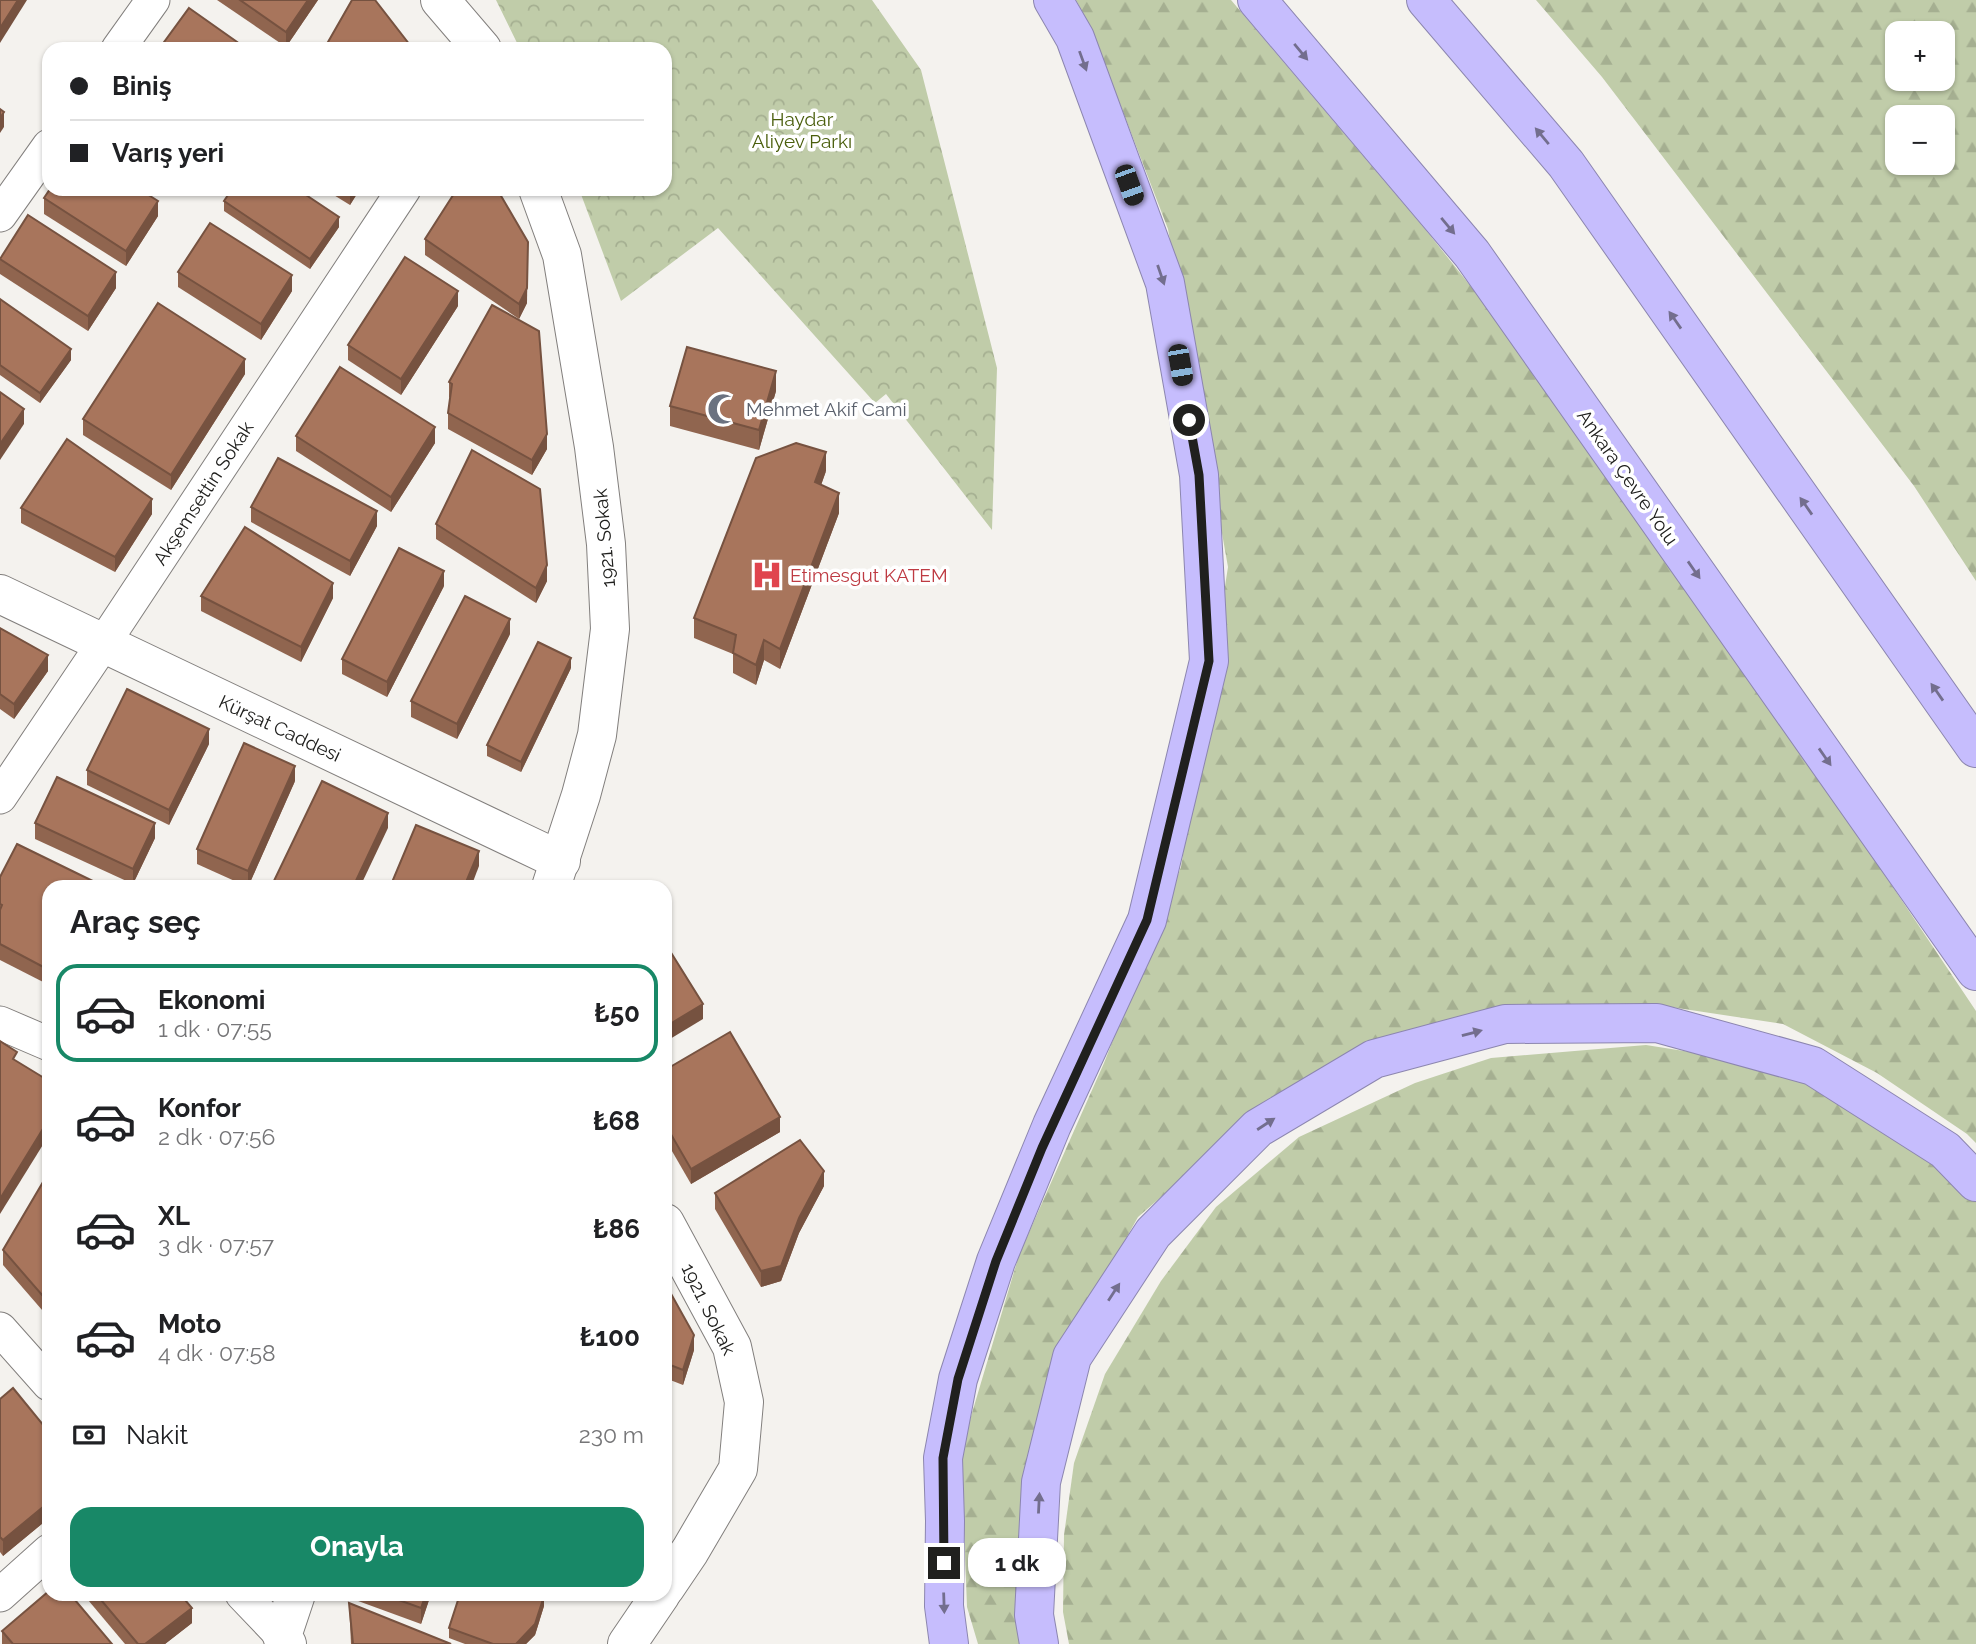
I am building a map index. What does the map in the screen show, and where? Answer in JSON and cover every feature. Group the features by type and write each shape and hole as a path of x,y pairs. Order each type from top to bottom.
{"highway":[{"path":"949,1644 943,1606 943,1458 958,1379 996,1261 1052,1125 1147,920 1209,661 1199,475 1165,283 1075,38 1053,0"},
{"name":"Ankara Çevre Yolu","path":"1257,0 1472,254 1976,971"},
{"path":"1426,0 1566,164 1976,748"},
{"path":"1039,1644 1034,1615 1041,1482 1072,1357 1153,1233 1258,1128 1374,1059 1505,1024 1657,1023 1813,1066 1945,1150 1976,1182"}],"street":[{"path":"440,0 476,42"},
{"path":"122,42 147,2"},
{"path":"0,215 42,156"},
{"name":"Akşemsettin Sokak","path":"0,797 399,196"},
{"name":"1921. Sokak","path":"541,196 562,255 594,447 606,544 610,629 597,735 556,874"},
{"name":"Kürşat Caddesi","path":"0,594 556,874"},
{"path":"0,1023 42,1041"},
{"name":"1921. Sokak","path":"672,1236 732,1347 744,1402 738,1469 672,1578"},
{"path":"0,1329 42,1376"},
{"path":"0,1594 42,1558"},
{"path":"248,1601 284,1640"},
{"path":"284,1640 294,1601"},
{"path":"627,1644 655,1601"}],"green space":[{"name":"Haydar Aliyev Parkı","path":"496,0 872,0 921,70 997,368 992,530 886,394 875,403 718,228 621,301 582,196 672,196 672,42 517,42"},
{"path":"1076,0 1231,0 1425,229 1508,333 1801,750 1976,1011 1976,1143 1967,1134 1877,1073 1783,1024 1664,1006 1503,1012 1255,1115 1138,1217 1061,1355 1032,1644 978,1644 967,1607 961,1450 1019,1255 1104,1063 1181,867 1228,567 1168,229 1090,26"},
{"path":"1536,0 1976,0 1976,581 1914,486 1602,77"},
{"path":"1646,1045 1741,1060 1832,1087 1976,1196 1976,1644 1069,1644 1063,1612 1064,1535 1074,1463 1105,1374 1161,1281 1216,1207 1299,1137 1415,1083 1491,1058"}],"building":[{"path":"0,0 18,0 0,28"},
{"path":"240,0 308,0 286,32"},
{"path":"352,0 375,0 408,42 328,42"},
{"path":"189,8 237,42 164,42"},
{"path":"150,196 158,201 126,251 44,198"},
{"path":"227,196 308,196 339,217 310,259 224,201"},
{"path":"453,196 501,196 528,242 527,288 519,304 425,239"},
{"path":"28,215 116,272 88,316 0,259"},
{"path":"210,223 292,275 261,324 178,272"},
{"path":"405,257 458,291 401,379 348,345"},
{"path":"0,299 71,349 40,393 0,365"},
{"path":"158,303 245,359 171,475 83,419"},
{"path":"492,305 539,331 547,434 532,460 448,413 452,384 449,382"},
{"name":"Mehmet Akif Cami","path":"687,347 776,371 759,430 670,406"},
{"path":"340,367 435,427 391,497 296,436"},
{"path":"0,392 24,409 0,444"},
{"path":"67,439 152,499 115,557 21,508"},
{"name":"Etimesgut KATEM","path":"796,443 826,452 815,482 839,493 780,649 764,640 756,665 733,653 736,635 694,618 756,458"},
{"path":"472,450 540,489 547,565 536,588 436,524"},
{"path":"278,458 377,511 350,561 251,507"},
{"path":"245,527 333,583 301,647 201,596"},
{"path":"399,548 444,571 387,682 342,659"},
{"path":"465,596 510,619 457,724 411,701"},
{"path":"0,628 48,655 14,704 0,694"},
{"path":"538,642 571,658 521,762 487,745"},
{"path":"127,689 209,729 169,810 87,770"},
{"path":"244,743 295,766 248,871 197,849"},
{"path":"57,777 155,823 133,869 35,823"},
{"path":"322,781 388,813 356,880 274,880"},
{"path":"416,825 479,851 467,880 393,880"},
{"path":"17,844 91,880 42,880 42,966 0,944 0,877"},
{"path":"672,954 703,1004 672,1023"},
{"path":"730,1032 780,1117 691,1169 672,1136 672,1066"},
{"path":"0,1041 17,1052 13,1059 42,1077 42,1130 0,1199"},
{"path":"800,1140 824,1171 799,1218 781,1266 761,1271 715,1193"},
{"path":"42,1184 42,1295 3,1250"},
{"path":"672,1296 694,1335 683,1370 672,1366"},
{"path":"13,1388 42,1423 42,1508 3,1540 0,1537 0,1399"},
{"path":"42,1597 42,1601 76,1601 112,1644 13,1644 2,1631"},
{"path":"102,1601 186,1601 192,1608 145,1644 138,1644"},
{"path":"402,1601 424,1601 421,1608"},
{"path":"458,1601 542,1601 535,1624 516,1644 493,1644 449,1628"},
{"path":"349,1603 451,1644 353,1644"}],"place":[{"name":"Mehmet Akif Cami","path":"723,409"},
{"name":"Etimesgut KATEM","path":"767,575"}],"route":[{"path":"944,1563 943,1458 958,1379 996,1261 1042,1148 1147,920 1209,661 1199,475 1189,420"}]}
